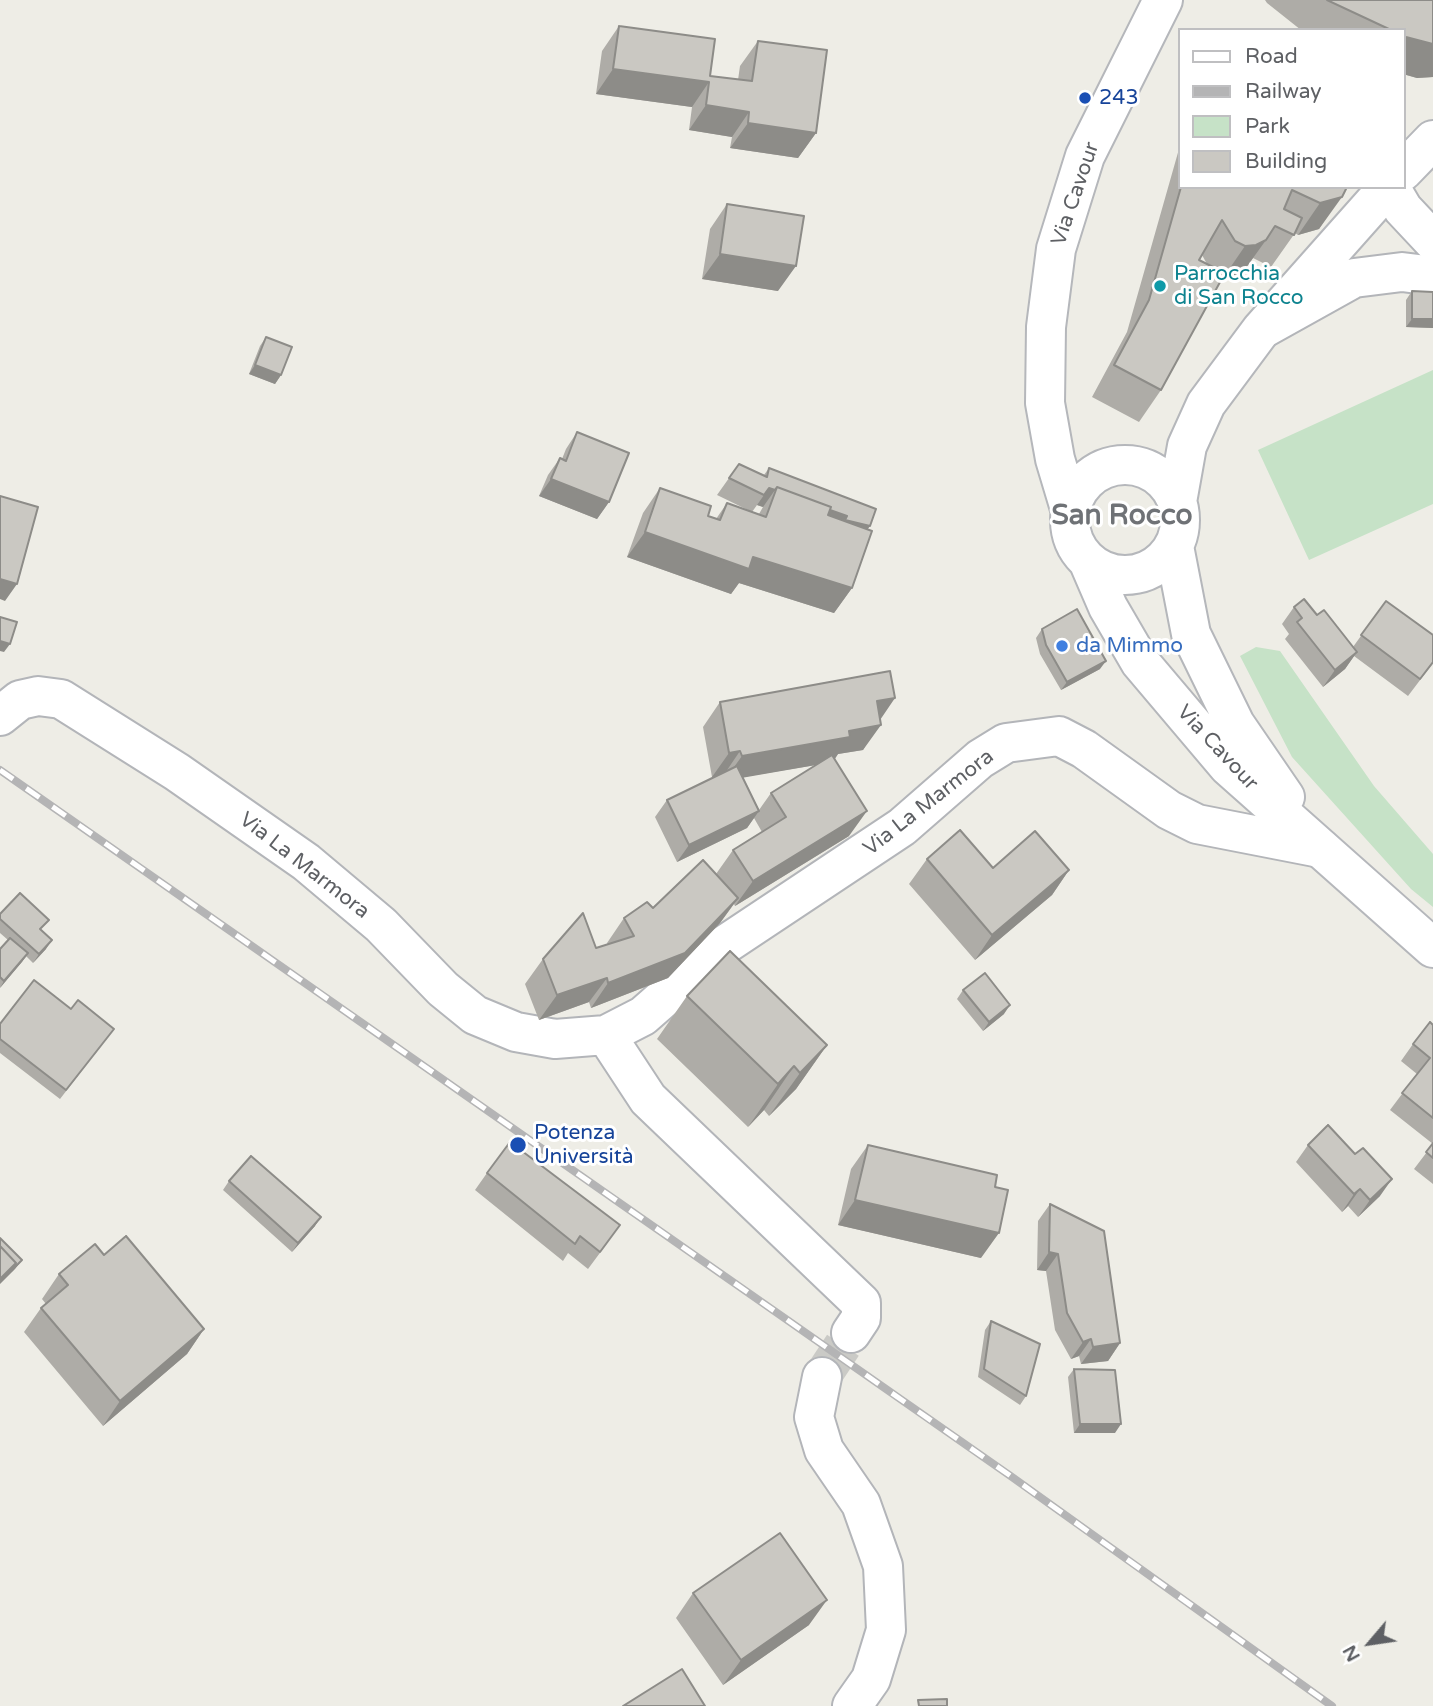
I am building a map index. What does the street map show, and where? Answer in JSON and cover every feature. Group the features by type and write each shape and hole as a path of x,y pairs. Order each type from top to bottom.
{"street":[{"name":"Via Cavour","path":"1163,0 1085,156 1068,201 1049,286 1045,402 1055,459 1070,509 1070,528 1076,547 1089,563 1108,607 1140,662 1228,766 1433,948"},
{"path":"1405,169 1433,140"},
{"name":"Via Cavour","path":"1320,848 1235,724 1191,634 1174,546 1180,524 1177,502 1187,446 1206,404 1261,330 1387,189"},
{"path":"1390,189 1403,209 1433,241"},
{"path":"1261,330 1354,278 1402,272 1433,276"},
{"path":"1045,402 1076,444 1118,467 1151,471 1167,484 1177,502"},
{"name":"Via Cavour","path":"1070,509 1082,484 1118,467 1206,404"},
{"path":"1089,563 1111,574 1135,574 1157,564 1174,546"},
{"name":"Via La Marmora","path":"0,716 20,700 38,695 61,699 177,772 306,862 380,925 443,989 475,1015 516,1032 555,1039 606,1035 643,1016 723,946 902,827 980,759 1006,743 1033,737 1059,736 1084,749 1169,810 1197,824 1320,848"},
{"path":"606,1035 648,1099 861,1303 860,1318 851,1333"},
{"path":"822,1377 814,1417 824,1450 861,1504 883,1566 886,1630 871,1679 852,1706"}],"green space":[{"path":"1433,370 1433,504 1309,560 1258,450"},
{"path":"1256,647 1280,651 1374,786 1433,854 1433,907 1411,889 1292,757 1240,656"}],"building":[{"path":"1327,0 1433,0 1433,44 1405,37 1405,28 1387,28"},
{"path":"619,26 715,39 710,76 752,81 758,41 827,50 816,133 748,123 749,112 706,105 709,82 613,69"},
{"name":"Parrocchia di San Rocco","path":"1180,189 1346,189 1342,197 1320,203 1292,190 1284,209 1302,218 1294,235 1275,226 1266,240 1256,245 1245,246 1235,241 1222,220 1199,260 1225,273 1161,390 1114,365 1149,300"},
{"path":"727,204 804,216 796,266 720,254"},
{"path":"1412,291 1433,292 1433,319 1412,319"},
{"path":"266,337 292,347 281,375 255,365"},
{"path":"577,432 629,453 609,502 551,479 560,458 566,461"},
{"path":"739,464 767,477 769,468 876,509 870,526 845,520 847,516 830,510 831,507 777,487 775,490 769,488 764,495 729,478"},
{"path":"777,487 831,507 828,515 872,531 852,588 753,557 749,569 645,532 660,488 711,506 708,516 720,520 727,503 766,517"},
{"path":"0,496 38,507 17,584 0,579"},
{"path":"1304,599 1317,615 1324,610 1357,652 1335,670 1297,622 1302,618 1294,607"},
{"path":"1386,601 1433,635 1433,662 1420,679 1361,635"},
{"name":"da Mimmo","path":"1077,609 1106,661 1067,682 1046,645 1042,629"},
{"path":"0,617 17,622 10,644 0,641"},
{"path":"890,671 895,698 877,701 881,725 849,731 850,737 742,756 740,751 729,753 720,702"},
{"path":"832,755 867,811 753,881 733,850 786,817 771,793"},
{"path":"737,766 759,811 689,845 667,800"},
{"path":"960,830 993,868 1035,831 1069,870 992,935 927,859"},
{"path":"703,860 738,898 685,953 608,983 607,978 557,995 543,959 583,913 596,948 634,936 624,918 647,902 653,908"},
{"path":"20,893 49,920 40,929 52,940 39,954 0,919 0,914"},
{"path":"10,938 28,953 4,981 0,977 0,949"},
{"path":"730,951 827,1045 800,1073 794,1066 778,1084 687,996"},
{"path":"985,973 1010,1005 989,1022 963,990"},
{"path":"34,980 71,1009 78,1000 114,1029 66,1090 0,1039 0,1024"},
{"path":"1430,1022 1433,1025 1433,1118 1402,1093 1430,1058 1413,1044"},
{"path":"1328,1125 1355,1154 1363,1148 1392,1179 1370,1200 1360,1189 1354,1194 1308,1145"},
{"path":"510,1142 620,1225 600,1252 580,1236 575,1244 487,1173"},
{"path":"1433,1143 1433,1158 1426,1152"},
{"path":"868,1145 997,1175 995,1187 1008,1190 999,1233 855,1200"},
{"path":"251,1156 321,1217 298,1243 229,1181"},
{"path":"1050,1204 1104,1231 1120,1343 1093,1347 1091,1339 1083,1342 1067,1313 1058,1254 1049,1252"},
{"path":"126,1236 204,1329 120,1401 41,1308 68,1285 59,1274 95,1244 104,1255"},
{"path":"0,1238 22,1260 11,1271 16,1263 0,1246"},
{"path":"0,1246 16,1263 0,1279"},
{"path":"991,1321 1040,1344 1026,1396 984,1369"},
{"path":"1074,1369 1115,1370 1121,1424 1080,1424"},
{"path":"780,1533 827,1600 741,1660 693,1593"},
{"path":"682,1669 705,1706 623,1706"},
{"path":"947,1699 947,1706 919,1706 918,1700"}],"tunnel":[{"path":"822,1377 851,1333"}],"railway":[{"path":"0,770 1012,1477 1332,1706"}],"place":[{"name":"243","path":"1085,98"},
{"name":"Parrocchia di San Rocco","path":"1160,286"},
{"name":"da Mimmo","path":"1062,646"},
{"name":"Potenza Università","path":"518,1145"}],"district":[{"name":"San Rocco","path":"1122,517"}]}
